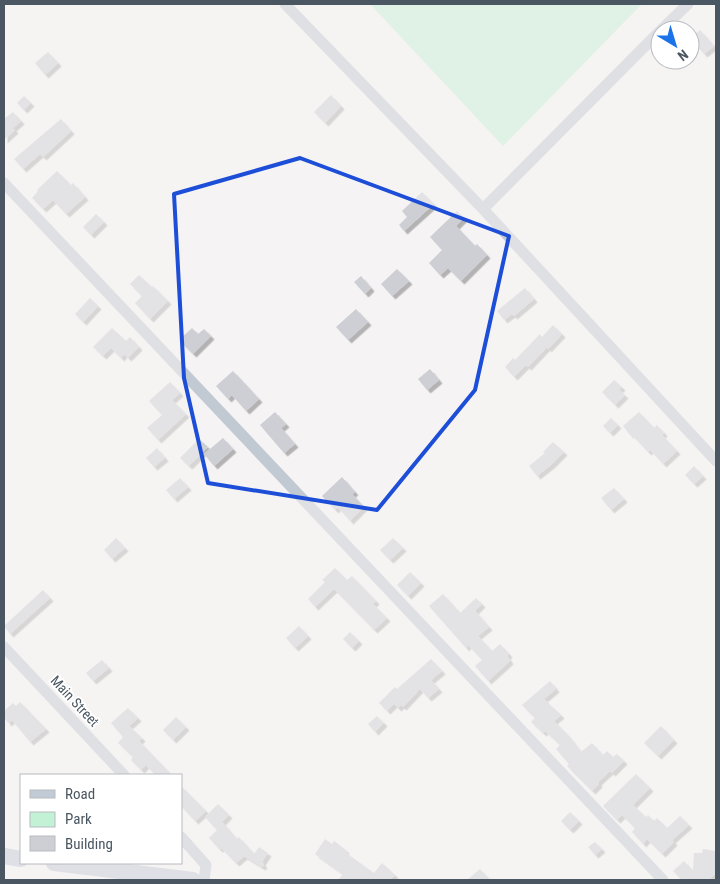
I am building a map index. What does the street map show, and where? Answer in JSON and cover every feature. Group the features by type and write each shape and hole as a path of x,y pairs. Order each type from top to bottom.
{"street":[{"path":"285,4 483,209 716,461"},
{"path":"672,20 688,4"},
{"path":"483,209 650,42"},
{"path":"4,183 663,880"},
{"name":"Main Street","path":"4,648 123,774"},
{"path":"182,838 206,865 204,880"},
{"path":"4,856 20,859"},
{"path":"62,864 193,880"}],"highlighted area":[{"path":"300,158 509,236 475,390 377,510 208,483 184,378 174,194"}],"green space":[{"path":"370,4 642,4 503,146"}],"building":[{"path":"700,30 714,46 704,54 700,49"},
{"path":"48,52 58,63 45,75 35,63"},
{"path":"331,95 341,106 325,123 314,112"},
{"path":"24,96 31,103 24,110 17,103"},
{"path":"13,112 21,121 13,128 15,130 4,140 4,117"},
{"path":"61,119 71,131 43,157 40,154 23,169 14,159"},
{"path":"57,171 71,185 73,183 85,197 66,214 53,200 43,209 32,198 37,190"},
{"path":"422,192 434,204 404,231 399,225 407,217 402,211"},
{"path":"457,211 464,218 456,226 475,246 477,244 487,255 461,281 448,268 440,275 429,263 442,250 430,237"},
{"path":"96,214 104,222 91,235 83,227"},
{"path":"397,269 409,281 392,296 381,284"},
{"path":"139,275 168,301 150,319 135,303 142,296 130,284"},
{"path":"361,276 371,288 365,294 354,282"},
{"path":"525,288 534,299 514,316 512,314 504,320 497,311"},
{"path":"90,298 98,306 83,322 75,314"},
{"path":"356,309 368,322 348,340 336,327"},
{"path":"553,325 562,334 528,367 526,365 514,377 505,367 513,358 515,360 540,334 542,337"},
{"path":"112,328 126,341 130,337 139,347 128,358 124,354 121,358 111,348 103,356 93,347"},
{"path":"192,328 198,334 204,329 211,336 193,354 179,340"},
{"path":"430,369 439,380 427,390 418,379"},
{"path":"233,371 259,399 246,411 232,395 228,399 216,386"},
{"path":"614,380 622,387 619,390 625,395 615,405 602,392"},
{"path":"170,382 180,393 172,400 186,414 158,440 147,428 162,415 149,401"},
{"path":"275,412 286,424 281,428 295,444 284,453 260,425"},
{"path":"639,412 654,428 657,425 664,433 662,435 677,451 663,464 650,450 648,452 630,435 623,426"},
{"path":"611,418 618,425 610,433 603,426"},
{"path":"223,438 233,449 214,466 204,454"},
{"path":"199,439 208,447 189,466 180,458"},
{"path":"553,442 564,452 537,476 529,466 545,453 543,452"},
{"path":"157,448 165,458 154,467 146,458"},
{"path":"694,466 703,476 694,484 685,475"},
{"path":"342,477 355,492 352,494 364,507 350,521 338,507 335,510 322,496"},
{"path":"180,478 188,487 174,499 166,490"},
{"path":"614,488 624,499 611,510 601,498"},
{"path":"116,538 125,548 112,559 104,550"},
{"path":"393,538 403,548 390,560 380,550"},
{"path":"335,568 347,580 352,576 376,601 373,604 387,618 374,630 334,589 315,607 308,599 325,582 322,580"},
{"path":"410,572 421,583 408,596 397,585"},
{"path":"43,590 50,598 10,634 4,626"},
{"path":"443,594 460,613 476,598 482,604 475,611 489,627 478,636 492,651 500,644 509,654 507,656 510,661 488,681 475,666 482,660 468,645 466,648 429,606"},
{"path":"299,626 308,636 295,648 286,638"},
{"path":"350,632 359,641 352,648 343,639"},
{"path":"431,659 442,671 431,680 439,689 428,698 420,689 403,707 401,705 398,708 394,704 387,711 379,703 395,687 397,689"},
{"path":"102,660 109,668 93,681 86,673"},
{"path":"550,681 556,689 544,699 561,715 554,721 581,752 592,743 603,755 607,751 613,757 617,754 624,761 612,773 610,771 598,782 599,784 592,791 567,766 569,764 556,749 560,745 545,731 543,733 531,722 535,718 522,705"},
{"path":"20,702 46,729 30,742 12,720 8,723 4,717 4,711 13,703 16,706"},
{"path":"128,708 138,718 129,726 142,738 139,741 171,774 154,774 146,765 141,770 131,760 133,757 118,743 123,737 111,723"},
{"path":"377,716 384,723 375,732 368,724"},
{"path":"176,717 186,727 173,740 163,730"},
{"path":"661,726 674,740 658,756 644,743"},
{"path":"636,774 650,788 633,805 646,817 648,815 654,821 657,818 667,828 680,816 689,825 672,840 674,842 662,854 647,839 643,844 632,832 635,828 622,815 617,820 603,806"},
{"path":"182,787 206,811 195,821 182,807"},
{"path":"218,804 229,815 222,822 237,839 239,837 254,854 259,847 268,853 262,862 264,865 262,867 244,856 236,863 209,838 217,830 205,817"},
{"path":"570,812 579,821 570,830 561,821"},
{"path":"325,839 332,844 334,841 346,850 345,852 374,873 382,863 395,875 390,880 338,880 343,874 315,854"},
{"path":"595,842 602,849 595,855 588,847"},
{"path":"703,849 716,851 716,873 708,880 682,880 673,871 684,861 693,871 694,853 702,853"},
{"path":"480,869 490,880 467,880"}]}
